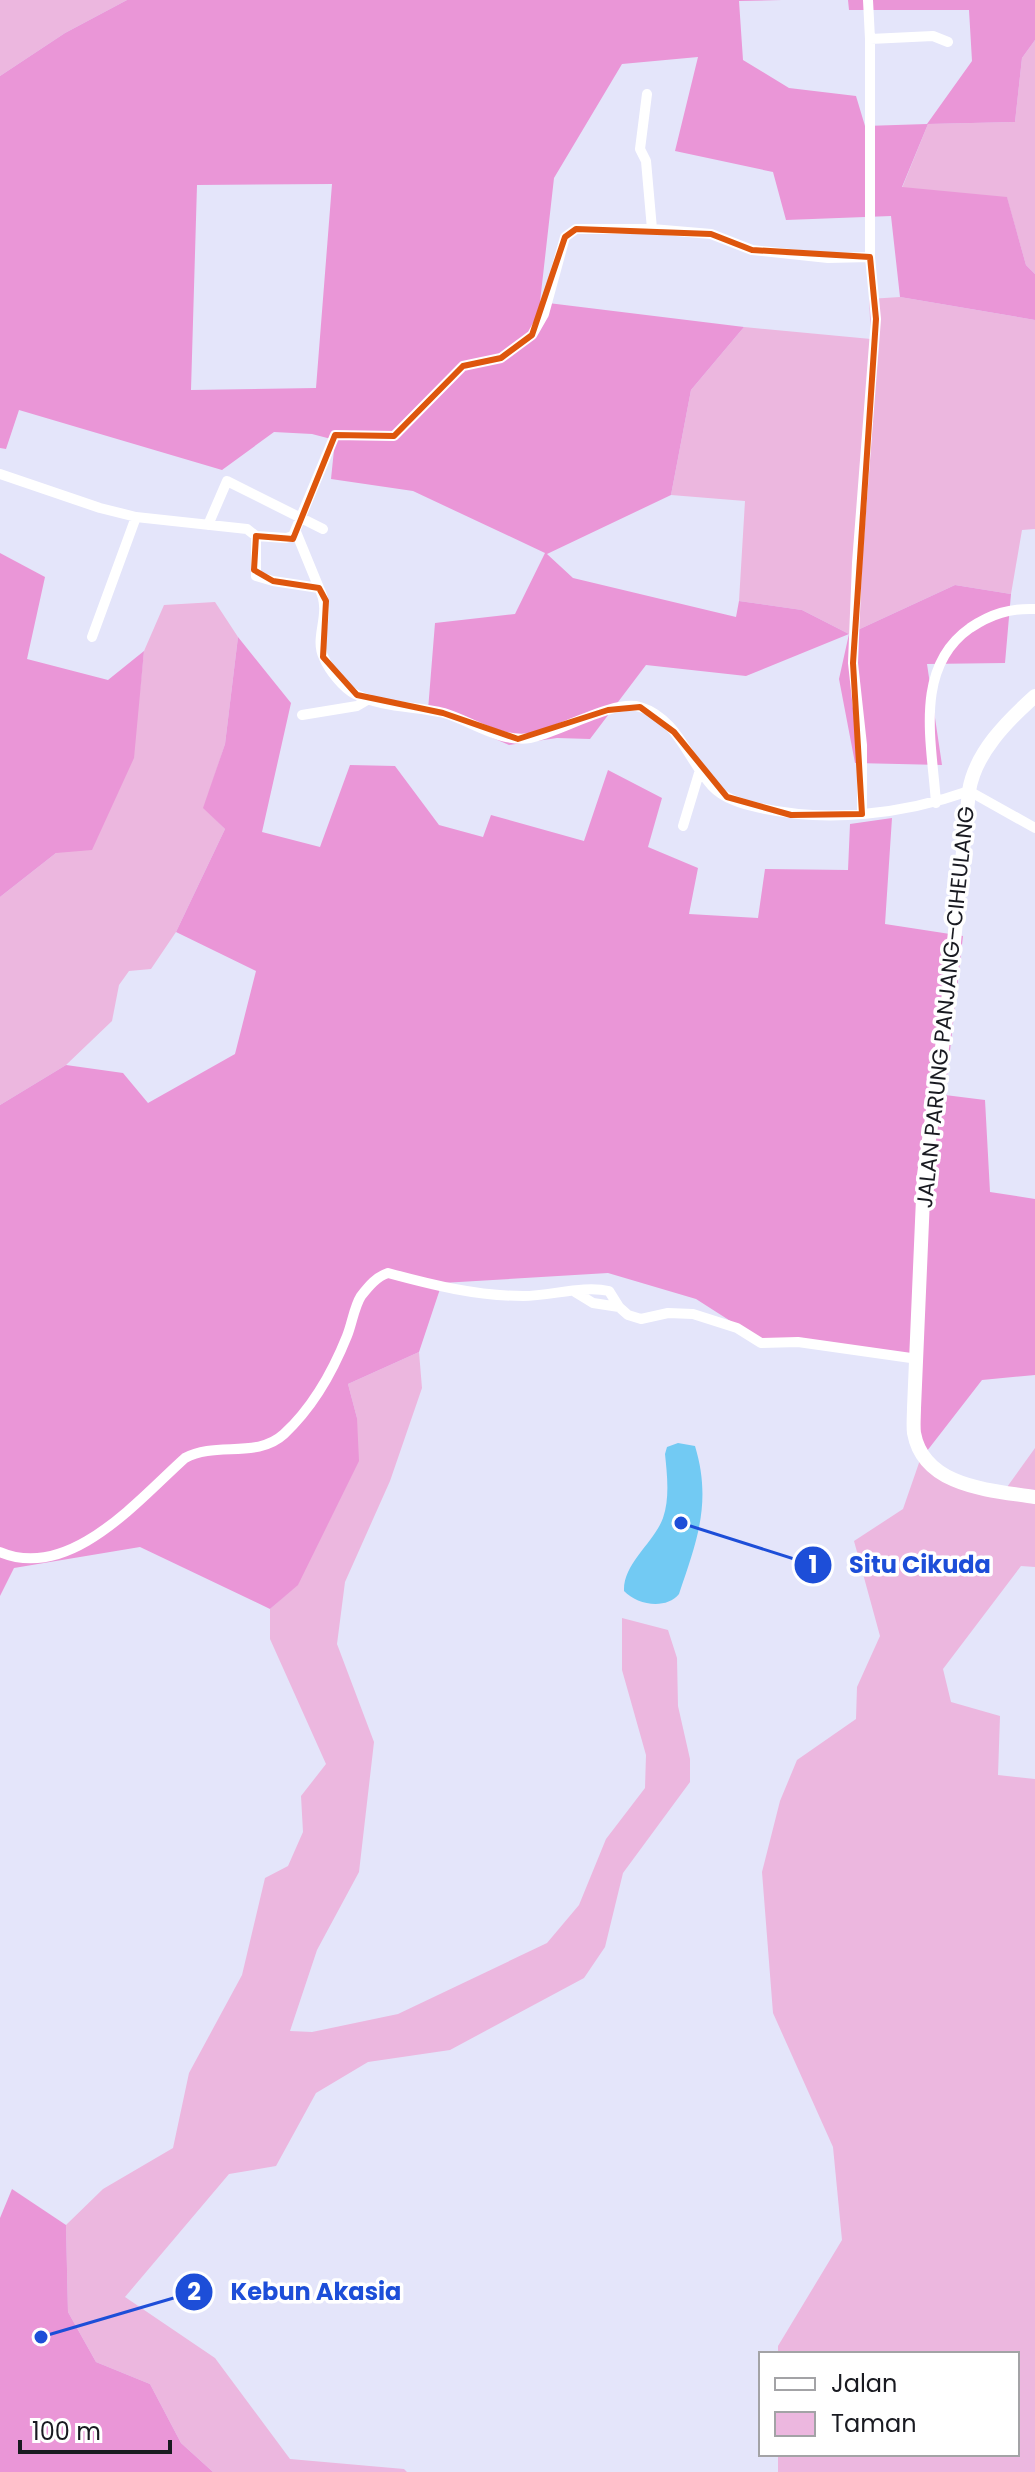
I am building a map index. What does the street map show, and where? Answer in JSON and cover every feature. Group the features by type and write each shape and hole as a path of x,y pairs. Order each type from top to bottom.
{"street":[{"path":"862,814 862,745 853,663 857,563 876,319 870,257 868,0"},
{"path":"870,39 933,36 948,42"},
{"path":"647,94 640,149 646,161 652,229"},
{"path":"0,474 136,517 247,529 256,536 286,538 296,532 335,435 394,436 463,366 501,358 532,335 544,314 565,237 576,229 652,229 711,234 752,250 828,258 870,257"},
{"path":"208,525 227,481 323,529"},
{"path":"92,637 136,517"},
{"path":"296,532 326,601 321,646 323,657 349,690 369,699 443,713 518,739 544,734 608,710 640,707 669,726 719,793 746,805 791,815 823,817 936,803 969,791 1035,828"},
{"path":"256,536 256,576 319,588"},
{"path":"936,803 929,703 934,676 943,655 964,632 986,617 1021,608 1035,609"},
{"path":"302,715 357,706 369,699"},
{"name":"JALAN PARUNG PANJANG–CIHEULANG","path":"1032,702 984,751 972,774 969,791 947,1012 924,1175 914,1433 920,1450 943,1476 958,1482 1035,1497"},
{"path":"683,826 700,770"},
{"path":"0,1552 22,1559 47,1556 87,1543 185,1458 196,1452 221,1448 259,1448 276,1440 306,1410 324,1382 342,1350 359,1300 378,1277 388,1273 490,1295 527,1296 575,1292 594,1287 609,1291 628,1315 641,1319 668,1313 708,1317 737,1328 761,1343 798,1342 918,1359"}],"highlighted area":[{"path":"576,229 711,234 752,250 870,257 876,319 853,663 862,814 791,815 727,797 674,732 640,707 608,710 518,739 443,713 357,695 323,657 326,601 319,588 273,581 254,570 256,536 293,539 335,435 394,436 463,366 501,358 532,335 565,237"}],"green space":[{"path":"0,0 127,0 65,33 0,76"},
{"path":"1035,40 1035,274 1026,265 1007,198 902,188 928,124 1015,122 1022,58"},
{"path":"900,297 1035,320 1035,529 1022,530 1011,594 955,585 849,634 802,610 739,601 745,501 671,495 691,390 744,327 871,339 869,299"},
{"path":"215,602 238,637 225,744 204,808 225,829 176,932 151,969 129,971 119,985 112,1021 66,1065 0,1105 0,897 56,853 140,689 144,651 164,605"},
{"path":"419,1352 422,1388 390,1481 345,1582 337,1644 374,1742 359,1872 317,1950 290,2031 312,2032 398,2014 547,1943 579,1905 606,1839 645,1788 646,1755 622,1670 622,1618 668,1630 677,1658 678,1706 690,1759 690,1782 623,1873 605,1947 584,1978 450,2050 368,2062 316,2093 276,2166 229,2174 125,2297 215,2358 290,2459 404,2469 407,2472 213,2472 181,2443 150,2384 96,2362 68,2312 66,2225 103,2189 173,2148 189,2073 242,1975 265,1878 288,1866 303,1832 301,1796 326,1764 270,1639 270,1609 298,1584 357,1418 348,1384"},
{"path":"1035,1448 1035,1567 1021,1566 943,1669 951,1702 1000,1716 998,1775 1035,1779 1035,2472 778,2472 778,2456 1019,2456 1019,2352 778,2352 778,2346 842,2240 833,2147 773,2013 762,1872 780,1801 797,1760 856,1719 857,1687 880,1636 854,1541 903,1509 920,1460 1002,1494"}],"shaded area":[{"path":"127,0 782,0 739,1 743,60 789,88 856,96 865,126 927,124 972,61 969,10 849,10 848,0 1035,0 1035,40 1022,58 1015,122 928,124 902,187 1007,197 1026,265 1035,274 1035,320 900,297 891,216 786,220 773,172 675,151 698,57 622,64 554,178 540,302 744,327 691,390 671,495 547,554 573,578 736,617 739,601 802,610 849,634 746,676 646,665 590,739 557,738 509,745 428,710 435,623 515,614 545,553 413,491 331,479 335,440 312,434 274,432 222,470 19,410 6,449 0,448 0,76 65,33","holes":["332,184 316,388 191,390 197,185"]},
{"path":"0,553 45,577 27,659 108,680 144,651 134,758 92,850 56,853 0,897"},
{"path":"955,585 1011,594 1005,663 927,664 942,765 855,763 839,679 849,634"},
{"path":"238,637 291,703 262,832 320,847 350,765 395,766 439,825 483,837 491,815 584,841 608,770 662,798 648,847 698,868 689,914 758,918 765,869 848,870 850,824 892,818 885,924 963,936 945,1095 985,1100 990,1192 1035,1199 1035,1375 982,1380 920,1460 918,1355 757,1338 696,1299 608,1273 442,1283 419,1352 348,1384 357,1418 359,1461 298,1585 270,1609 140,1547 14,1568 0,1596 0,1105 66,1065 123,1073 148,1103 235,1054 256,971 176,932 225,829 203,808 225,744"},
{"path":"12,2189 66,2225 68,2312 96,2362 150,2384 181,2443 213,2472 0,2472 0,2218"}],"water":[{"path":"678,1443 695,1446 702,1485 700,1521 679,1594 667,1602 652,1604 636,1600 624,1591 625,1581 628,1571 663,1518 667,1494 665,1454 667,1447"}],"place":[{"name":"Situ Cikuda","path":"681,1523"},
{"name":"Kebun Akasia","path":"41,2337"}]}
